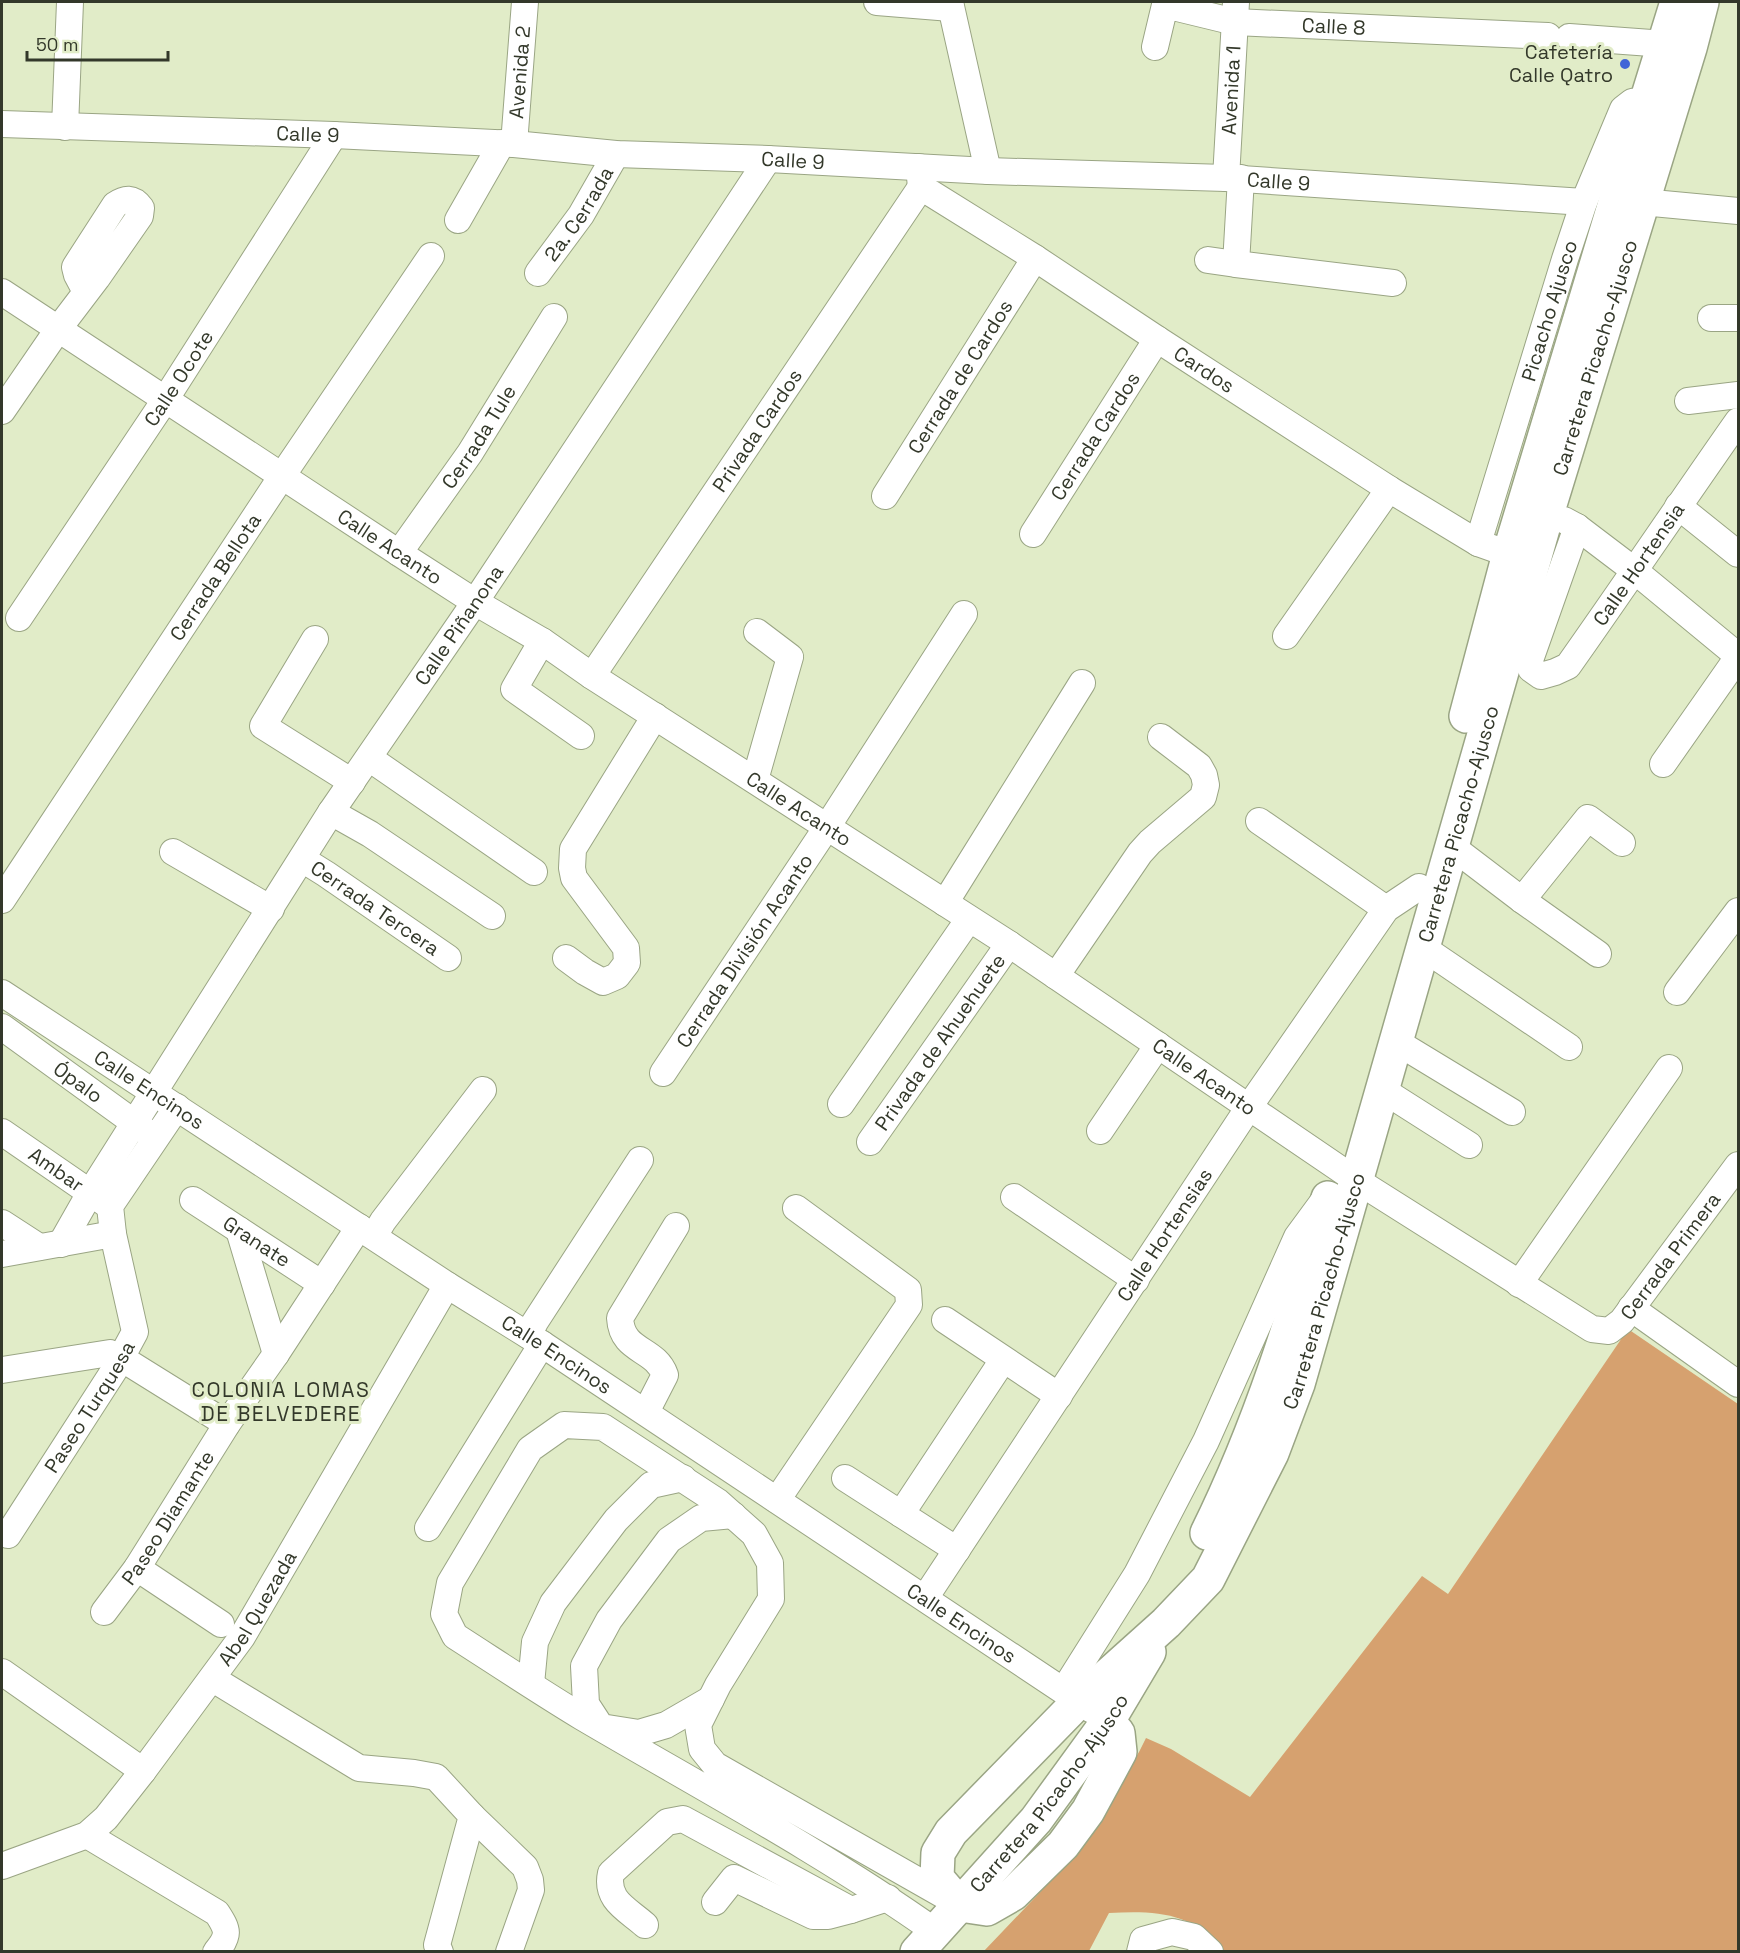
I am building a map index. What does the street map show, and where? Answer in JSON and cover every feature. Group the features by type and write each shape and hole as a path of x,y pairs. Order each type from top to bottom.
{"main road":[{"name":"Carretera Picacho-Ajusco","path":"1341,1180 1381,1089 1548,511 1630,199 1648,100 1677,2"},
{"name":"Carretera Picacho-Ajusco","path":"1108,1720 1166,1623 1208,1579 1272,1453 1298,1384 1341,1180 1509,554 1630,199 1690,48 1702,2"},
{"path":"1108,1720 1118,1733 1120,1752 1089,1811 1063,1845 1013,1894 987,1909 960,1905 937,1878 938,1853 951,1832 1071,1696 1166,1623"},
{"name":"Carretera Picacho-Ajusco","path":"929,1945 960,1905"}],"street":[{"path":"65,127 70,2"},
{"name":"Avenida 2","path":"508,143 525,2"},
{"path":"877,2 950,5 988,171"},
{"name":"Calle 8","path":"1155,47 1165,5 1665,44"},
{"name":"Avenida 1","path":"1236,11 1234,178 1236,264"},
{"name":"Picacho Ajusco","path":"1478,543 1584,202 1623,109 1632,102 1648,100"},
{"name":"Calle 9","path":"2,124 508,143 616,154 768,159 920,177 988,171 1234,178 1584,202"},
{"name":"Calle Ocote","path":"19,618 165,400 334,135"},
{"path":"458,220 508,143"},
{"name":"2a. Cerrada","path":"538,273 581,215 616,154"},
{"name":"Calle Piñanona","path":"152,1096 331,812 475,602 768,159"},
{"name":"Cardos","path":"920,177 1035,258 1389,489 1478,543 1509,554"},
{"name":"Privada Cardos","path":"592,676 920,177"},
{"path":"1630,199 1738,211"},
{"name":"Cerrada Bellota","path":"2,900 282,476 431,256"},
{"name":"Cerrada de Cardos","path":"885,496 1035,258"},
{"path":"1208,260 1393,283"},
{"name":"Calle Acanto","path":"2,292 399,553 475,602 542,641 592,676 1009,944 1250,1107 1341,1180 1592,1329"},
{"path":"2,411 86,292"},
{"name":"Cerrada Tule","path":"399,553 470,453 554,317"},
{"path":"1711,318 1738,318"},
{"name":"Cerrada Cardos","path":"1033,534 1157,339"},
{"path":"1688,401 1738,395"},
{"name":"Calle Hortensia","path":"1577,527 1530,660 1531,669 1541,676 1568,666 1738,421"},
{"path":"1286,636 1389,489"},
{"path":"1678,506 1738,554"},
{"path":"1548,511 1577,527 1635,571 1738,657 1663,764"},
{"name":"Cerrada División Acanto","path":"663,1073 827,827 963,614"},
{"path":"754,780 790,657 757,632"},
{"path":"315,639 263,726 352,782"},
{"path":"542,641 514,689 581,736"},
{"path":"945,903 1082,683"},
{"path":"566,958 603,982 617,976 627,963 626,948 574,878 573,849 655,716"},
{"path":"1056,976 1140,854 1150,842 1203,796 1206,784 1199,766 1161,737"},
{"path":"369,758 534,872"},
{"path":"331,812 370,834 492,916"},
{"path":"1522,900 1588,818 1622,843"},
{"path":"1258,821 1386,909"},
{"path":"1451,846 1598,954"},
{"path":"173,852 271,909"},
{"name":"Cerrada Tercera","path":"302,859 448,958"},
{"name":"Calle Hortensias","path":"924,1598 1250,1107 1386,909 1419,887"},
{"path":"1677,992 1738,911"},
{"path":"842,1104 969,919"},
{"name":"Privada de Ahuehuete","path":"870,1142 1009,944"},
{"path":"1422,947 1569,1047"},
{"name":"Calle Encinos","path":"2,993 152,1096 177,1107 360,1236 447,1285 535,1339 1108,1720"},
{"name":"Ópalo","path":"2,1027 156,1138"},
{"path":"1395,1041 1512,1112"},
{"path":"1100,1131 1158,1045"},
{"path":"1519,1284 1669,1068"},
{"path":"1381,1089 1468,1145"},
{"name":"Paseo Diamante","path":"104,1612 137,1568 227,1424 322,1284 360,1236 383,1221 483,1090"},
{"path":"100,1199 135,1123 152,1096"},
{"path":"50,1246 100,1199 156,1138 177,1107"},
{"name":"Ambar","path":"2,1132 100,1199"},
{"path":"428,1528 535,1339 535,1322 640,1160"},
{"name":"Cerrada Primera","path":"1592,1329 1609,1331 1622,1321 1738,1165"},
{"path":"1071,1696 1206,1441 1297,1237 1341,1180"},
{"path":"1014,1197 1136,1280"},
{"name":"Paseo Turquesa","path":"9,1534 121,1358 135,1332 113,1234 100,1199"},
{"name":"Granate","path":"193,1200 322,1284"},
{"path":"777,1500 909,1305 910,1298 908,1290 796,1208"},
{"path":"2,1223 50,1246"},
{"path":"646,1412 665,1374 658,1362 625,1338 620,1317 676,1226"},
{"path":"239,1230 276,1354"},
{"path":"2,1254 113,1234"},
{"name":"Abel Quezada","path":"2,1866 87,1835 106,1818 143,1771 242,1637 447,1285"},
{"path":"1631,1308 1738,1384"},
{"path":"945,1320 1059,1396"},
{"path":"2,1370 110,1353 227,1424"},
{"path":"901,1514 1003,1360"},
{"path":"929,1945 888,1898 601,1727 455,1636 444,1614 450,1583 530,1449 564,1425 603,1427 718,1502 754,1534 770,1563 771,1599 698,1725 702,1749 715,1765 960,1905"},
{"path":"531,1684 535,1642 553,1603 616,1520 651,1485 683,1478"},
{"path":"845,1478 957,1550"},
{"path":"711,1699 666,1725 639,1732 601,1727 586,1704 584,1666 609,1620 669,1540 701,1518 733,1515"},
{"path":"137,1568 221,1624"},
{"path":"2,1672 143,1771"},
{"path":"213,1679 359,1768 404,1771 436,1777 472,1816 525,1867 531,1890 509,1952"},
{"path":"440,1952 437,1945 472,1816"},
{"path":"645,1925 612,1896 608,1885 611,1873 667,1822 683,1819 851,1910"},
{"path":"87,1835 217,1913 226,1927 225,1941 216,1952"},
{"path":"715,1902 734,1878 813,1916 828,1916 888,1898"},
{"path":"1140,1952 1143,1940 1172,1932 1194,1937 1210,1952"}],"shaded area":[{"path":"1628,1329 1738,1404 1738,1951 1221,1951 1198,1928 1185,1921 1171,1916 1126,1912 1109,1913 1089,1951 983,1952 1065,1866 1146,1738 1171,1749 1250,1797 1422,1576 1448,1594"}],"place":[{"name":"Cafetería Calle Qatro","path":"1625,64"}],"district":[{"name":"COLONIA LOMAS DE BELVEDERE","path":"281,1402"}]}
